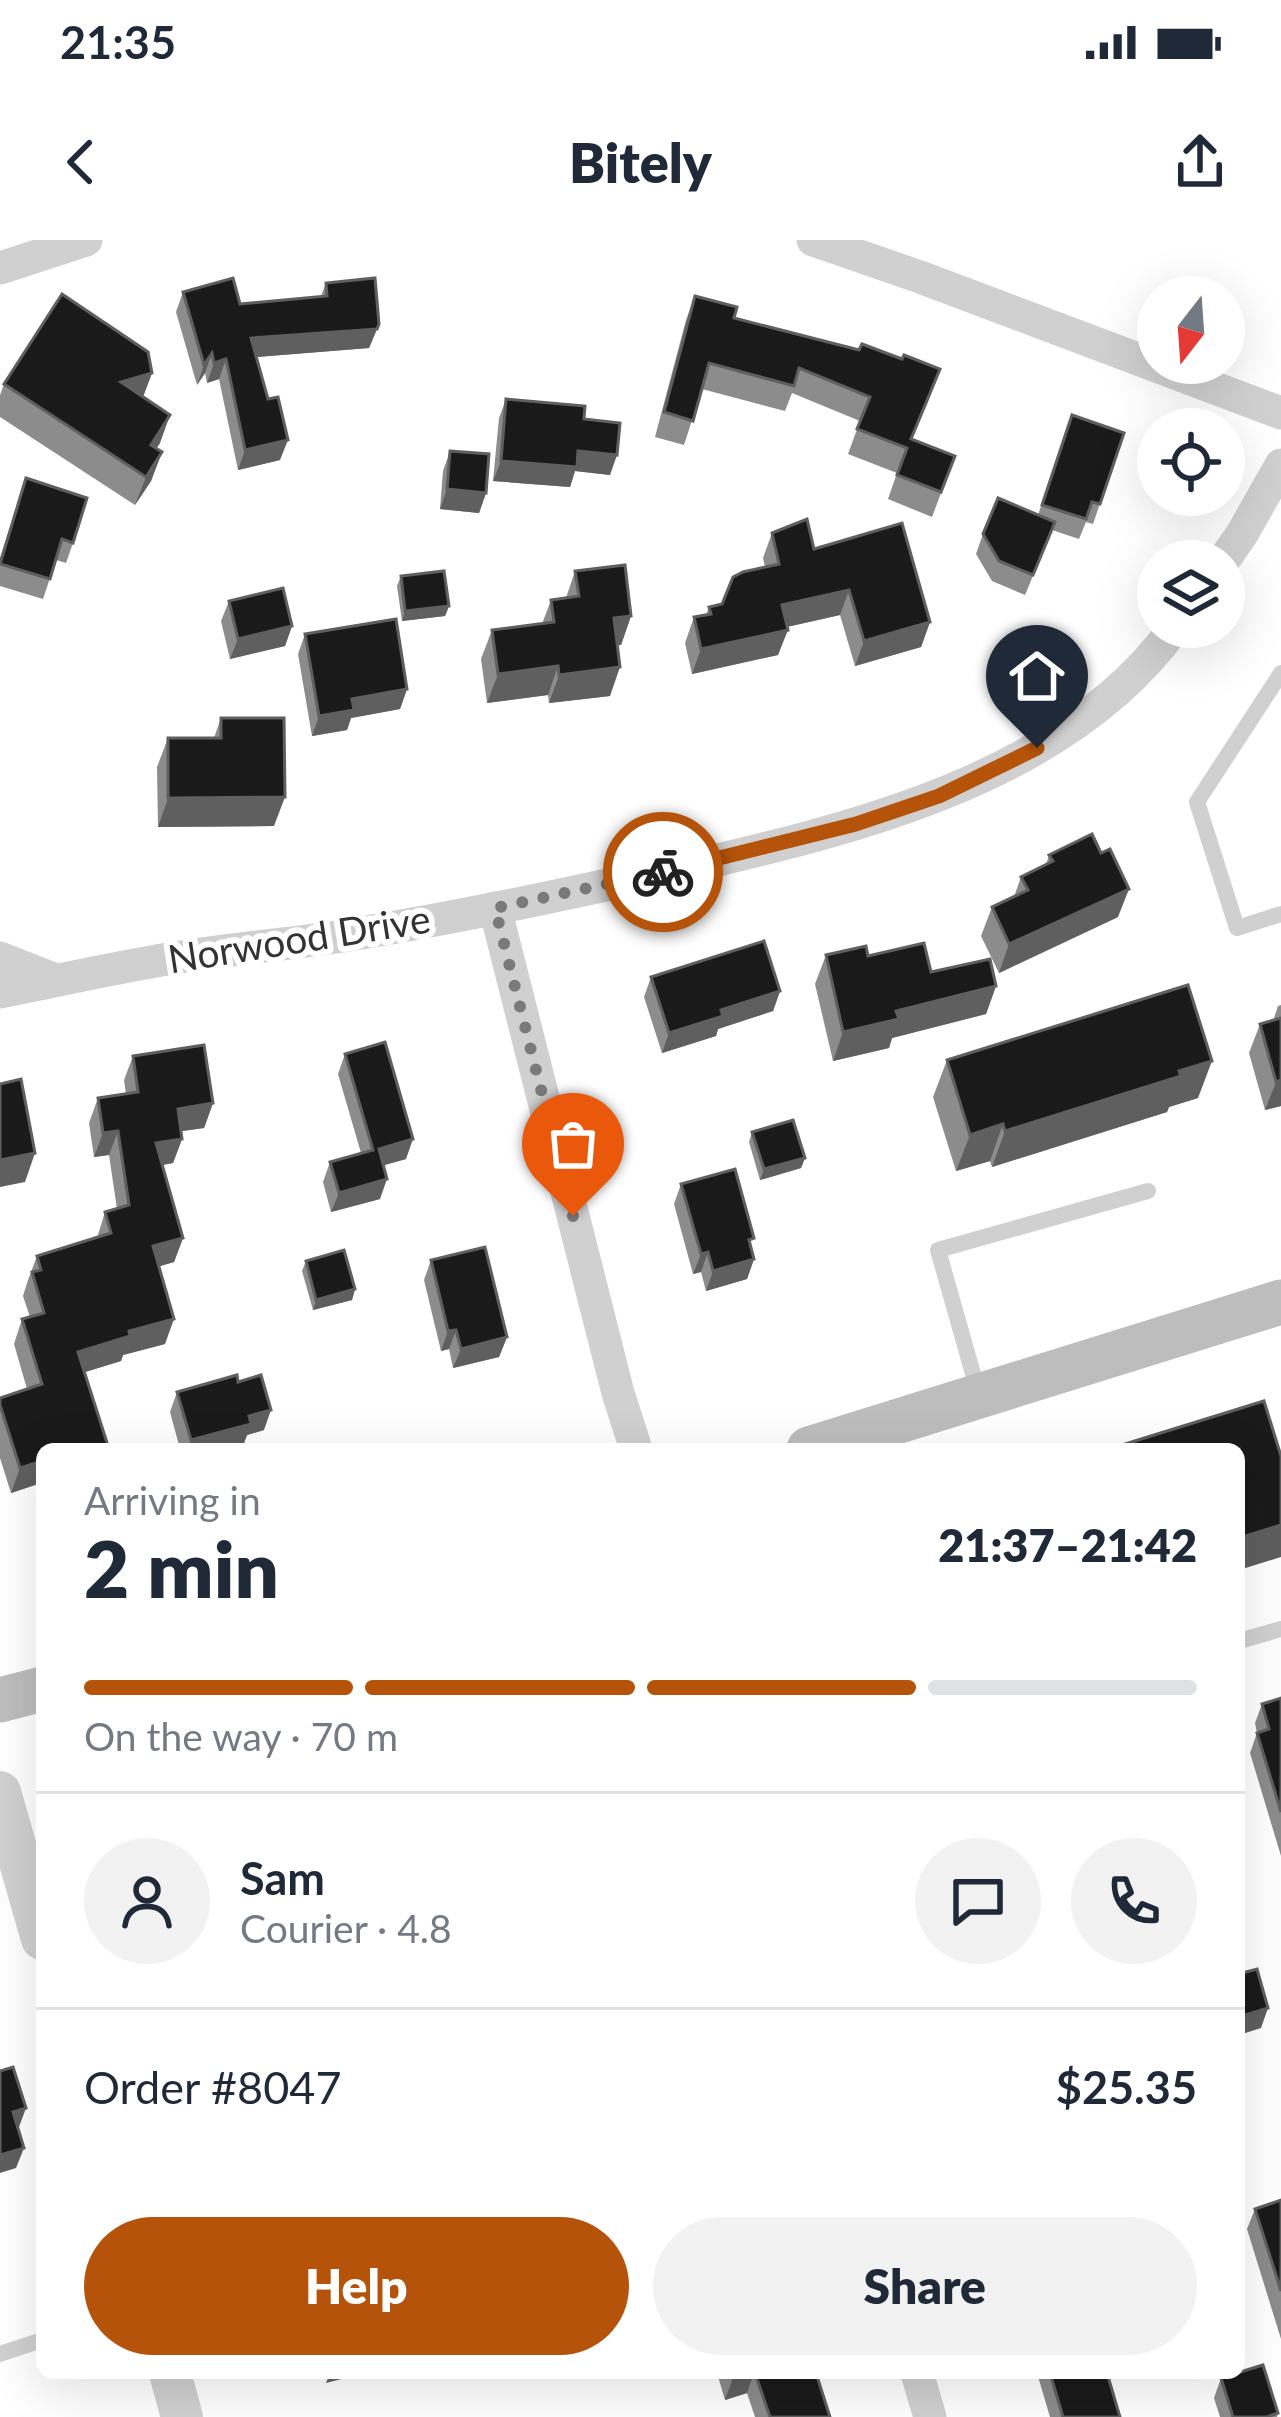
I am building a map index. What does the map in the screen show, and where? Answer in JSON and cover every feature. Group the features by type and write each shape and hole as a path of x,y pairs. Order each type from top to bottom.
{"main road":[{"path":"827,1443 1281,1302"},
{"path":"0,1700 36,1691"}],"street":[{"path":"0,268 86,240"},
{"path":"813,240 1281,413"},
{"path":"1238,540 1281,465"},
{"name":"Norwood Drive","path":"0,992 187,956 326,938 495,908 741,855 856,824 939,796 1037,748 1138,670 1157,648"},
{"path":"495,908 634,1443"},
{"path":"0,958 58,980"},
{"path":"0,1792 36,1918"},
{"path":"172,2379 182,2417"},
{"path":"919,2379 930,2417"}],"lane":[{"path":"1281,673 1197,802 1237,928 1281,914"},
{"path":"980,1396 938,1250 1148,1191"},
{"path":"1245,1639 1281,1629"},
{"path":"0,2354 36,2342"}],"building":[{"path":"233,278 240,304 327,296 326,283 375,278 379,324 377,329 251,338 268,399 278,397 288,440 245,450 226,359 214,363 212,353 204,365 183,292"},
{"path":"62,294 148,352 152,373 121,382 170,415 151,445 162,452 146,477 4,384"},
{"path":"695,296 737,307 734,318 859,350 862,344 940,369 911,439 955,456 941,492 897,475 907,448 857,429 870,397 799,368 794,386 709,363 693,421 664,412"},
{"path":"506,399 585,406 584,419 620,423 617,455 578,451 577,467 501,461"},
{"path":"1072,415 1124,433 1100,504 1092,502 1086,519 1042,505"},
{"path":"450,451 489,454 486,493 447,489"},
{"path":"26,478 87,498 73,543 62,539 50,579 0,564"},
{"path":"998,498 1055,522 1033,575 999,561 983,534"},
{"path":"807,519 814,549 902,523 930,622 864,641 849,590 782,605 788,630 701,649 694,617 711,614 709,607 722,604 733,577 779,564 772,533"},
{"path":"625,565 631,616 614,618 620,667 559,675 558,666 498,674 492,630 554,622 551,600 579,596 575,571"},
{"path":"444,571 449,606 405,611 401,576"},
{"path":"283,588 292,626 238,639 229,601"},
{"path":"396,619 407,689 352,699 354,710 319,716 305,634"},
{"path":"221,718 284,718 285,797 168,798 168,738 221,738"},
{"path":"1092,834 1101,853 1110,849 1129,889 1009,944 992,907 1028,890 1021,877 1053,861 1049,855"},
{"path":"764,941 780,991 669,1033 651,977"},
{"path":"924,943 931,972 990,959 996,986 896,1011 899,1019 843,1032 826,955 866,946 868,956"},
{"path":"1188,985 1212,1061 1179,1071 1181,1076 1005,1131 1003,1124 970,1135 947,1060"},
{"path":"1281,1018 1281,1080 1276,1082 1260,1024"},
{"path":"385,1042 413,1139 379,1149 387,1179 339,1193 330,1162 373,1150 345,1054"},
{"path":"204,1045 213,1103 178,1109 182,1139 156,1143 183,1238 153,1246 174,1319 78,1352 107,1443 36,1443 36,1463 20,1468 0,1398 42,1384 22,1319 44,1313 32,1272 41,1270 37,1256 111,1233 105,1212 129,1205 118,1131 103,1133 98,1098 138,1092 133,1056"},
{"path":"21,1079 35,1153 0,1160 0,1084"},
{"path":"793,1120 805,1158 764,1169 752,1132"},
{"path":"735,1169 754,1238 749,1240 754,1259 713,1271 708,1252 701,1254 681,1184"},
{"path":"485,1247 507,1337 461,1349 456,1330 448,1331 431,1260"},
{"path":"344,1250 355,1289 316,1300 306,1261"},
{"path":"237,1375 238,1382 261,1375 271,1410 249,1416 251,1424 191,1440 177,1392"},
{"path":"1264,1401 1281,1456 1281,1525 1245,1536 1245,1443 1128,1443"},
{"path":"1281,1698 1281,1812 1257,1733 1269,1729 1262,1704"},
{"path":"1257,1969 1268,2008 1245,2015 1245,1972"},
{"path":"13,2067 26,2108 13,2112 24,2148 0,2155 0,2071"},
{"path":"1281,2200 1281,2291 1255,2209"},
{"path":"1263,2365 1278,2413 1233,2417 1221,2379 1245,2379 1245,2371"},
{"path":"757,2379 818,2379 830,2417 770,2417"},
{"path":"1052,2379 1109,2379 1120,2417 1063,2417"}],"way so far":[{"path":"573,1216 495,908 663,872"}],"route":[{"path":"663,872 856,824 939,796 1037,748"}]}
